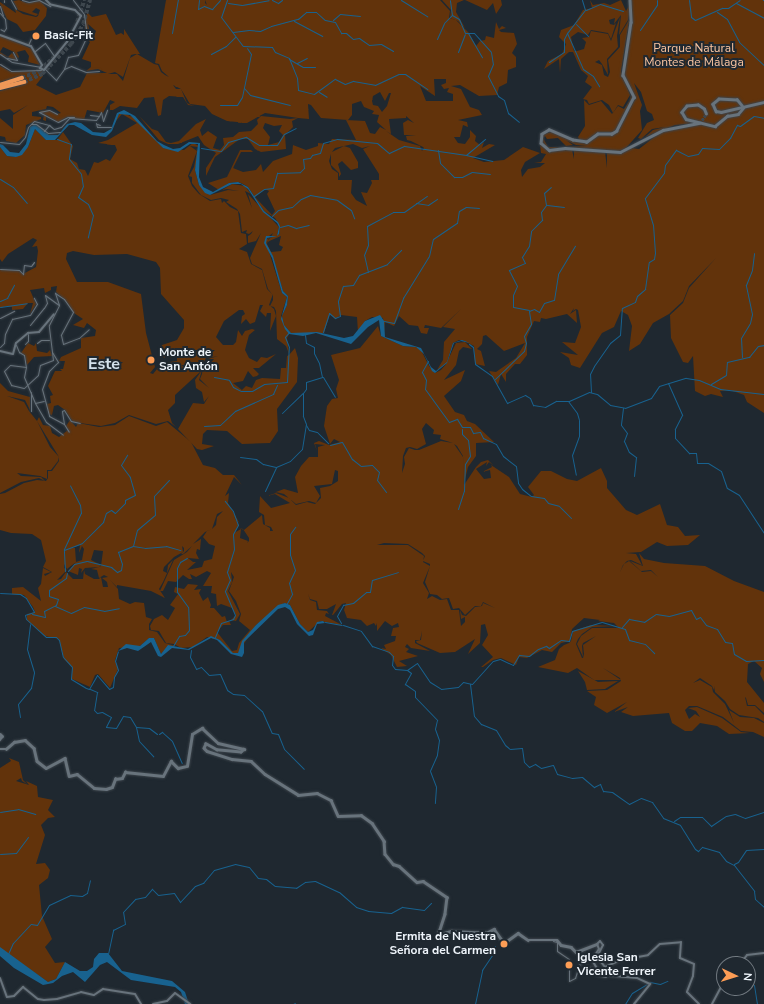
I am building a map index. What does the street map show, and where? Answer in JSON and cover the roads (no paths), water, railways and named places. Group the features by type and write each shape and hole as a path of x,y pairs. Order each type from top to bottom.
{"highway":[{"path":"0,85 23,80 0,88"}],"main road":[{"path":"630,0 631,22 623,76 634,97 617,131 612,134 598,134 587,142 573,140 550,129 544,132 541,140 544,146 549,150 565,148 620,152 663,130 699,123"},
{"path":"706,114 704,109 698,105 687,106 682,112 686,119 715,126 727,116 738,114 742,107 737,100 719,99 713,104 716,111 721,112 764,102"},
{"path":"0,749 6,749 14,742 25,740 34,748 37,761 46,768 65,758 69,776 77,774 94,788 106,789 112,787 115,779 122,778 125,772 162,776 165,775 171,761 178,768 187,766 192,734 202,728 218,743 244,750 238,752 217,750 206,744 204,748 207,751 232,759 251,761 264,774 298,795 317,793 331,800 338,816 360,815 372,823 384,841 385,854 393,864 399,866 417,882 424,881 447,897 445,914 438,935 451,931 486,933 494,929 504,943 518,932 526,939 558,940 561,945 571,947 576,952 585,946 597,944"},
{"path":"0,734 2,736 0,739"}],"street":[{"path":"11,0 16,9"},
{"path":"22,0 39,0 50,5 71,9 78,14 79,18 84,20"},
{"path":"46,0 50,5 50,10"},
{"path":"33,48 43,67 56,80 64,69 68,57 78,55 87,36 84,14 73,0"},
{"path":"0,6 6,28 4,31 0,29"},
{"path":"0,13 3,16"},
{"path":"1,65 13,71 43,67 67,42 79,18"},
{"path":"28,45 34,32"},
{"path":"0,35 38,49"},
{"path":"34,51 45,44 54,56"},
{"path":"5,57 17,60 13,52"},
{"path":"0,54 12,62 43,67"},
{"path":"64,69 74,66 86,72 99,71"},
{"path":"57,114 49,110 39,112 58,122 68,117 86,121 96,120"},
{"path":"107,110 103,121 101,112 96,120 96,123 97,127 111,127"},
{"path":"90,115 99,116"},
{"path":"0,142 19,144 30,124 36,121 57,128 67,119 75,118"},
{"path":"96,123 100,125"},
{"path":"30,124 36,124 44,132 60,132"},
{"path":"44,132 49,125"},
{"path":"0,269 19,270 23,274 24,265 32,265 35,260"},
{"path":"26,366 10,365 4,370 11,385 23,388 38,375 40,365 53,360 49,325 59,305 55,293 64,299 73,312 61,335 63,344 79,338 89,329"},
{"path":"30,325 47,303 45,295 59,305"},
{"path":"0,347 4,343 5,334 12,319 30,315 36,304 34,298"},
{"path":"0,318 14,310"},
{"path":"0,351 13,354 16,343 28,333 37,333 54,314"},
{"path":"25,344 28,341 28,333"},
{"path":"37,343 40,340 50,340"},
{"path":"16,343 18,350 24,355 26,366 24,378 31,391 34,403 46,422 63,435"},
{"path":"51,352 58,362 50,369 42,389 50,418 64,424"},
{"path":"31,391 31,411"},
{"path":"34,403 45,400"},
{"path":"70,432 64,424 62,411 64,410 71,421 80,423"},
{"path":"545,939 557,942 557,951 568,955 570,963 569,981 575,978 580,963 592,968 596,976 606,977 620,975 648,981 650,984 634,1004"},
{"path":"606,977 599,972 592,960 599,948 597,944 603,942 597,957 607,967 621,960 648,955 660,944 681,942 680,958 694,964 693,976 687,992 699,1004"},
{"path":"746,956 764,953"},
{"path":"0,978 7,997 14,996 23,987 38,999 44,1000 57,999 81,992 94,995 103,989 135,994 141,1004"},
{"path":"154,1004 167,1000 176,994 190,1004"}],"water":[{"path":"124,110 135,116 157,141 173,149 180,148 189,142 200,143 199,177 203,187 213,192 229,183 238,182 248,187 264,211 278,222 280,226 279,234 277,236 279,227 277,223 263,212 248,189 241,184 232,184 210,195 205,193 199,185 195,170 198,144 190,144 178,152 163,148 130,115 119,114 112,131 106,137 92,135 74,125 69,125 55,140 46,140 35,129 28,147 22,155 16,157 7,156 0,147 0,144 10,152 19,153 26,144 30,127 35,124 49,135 58,135 67,124 75,122 81,123 93,132 104,133 111,129 117,113"},
{"path":"266,236 277,236 267,238 266,243 273,256 283,291 288,296 287,305 282,316 284,325 291,333 317,332 344,338 353,336 365,321 380,315 384,321 385,337 421,348 431,367 436,371 447,362 453,343 462,340 470,343 461,341 454,343 447,363 435,373 432,371 424,354 416,347 403,346 381,336 379,320 368,327 351,344 316,333 303,336 289,334 285,329 281,319 287,297 282,293 272,258 264,243"},
{"path":"285,603 290,605 300,624 308,632 313,630 317,622 323,621 325,623 317,624 313,635 309,636 297,624 290,610 285,607 278,609 244,642 244,653 242,657 231,654 217,640 211,638 189,650 172,648 161,657 158,656 151,642 138,651 127,648 118,651 126,644 140,646 149,638 154,638 161,654 168,645 188,649 211,636 220,640 233,653 238,653 242,641 256,625 278,605"},
{"path":"0,947 48,982 56,979 65,962 80,971 87,971 93,967 94,959 99,953 108,953 122,971 172,981 185,992 189,1004 185,1004 181,992 175,987 131,980 107,962 100,965 85,982 73,972 62,976 53,983 43,985 14,968 0,956"}],"waterway":[{"path":"172,33 178,0"},
{"path":"199,0 198,9 204,6 212,9 220,0"},
{"path":"227,0 221,17 243,46 272,47 275,52 289,58 297,78 298,90 314,94 335,79 345,84 353,81 375,85 399,74 405,74 427,89"},
{"path":"228,3 242,5 269,0"},
{"path":"272,0 278,3 282,0"},
{"path":"401,0 427,16"},
{"path":"437,39 444,23 452,15 450,0"},
{"path":"582,0 585,10 567,33 583,69 593,76 599,86"},
{"path":"640,30 657,5 657,0"},
{"path":"689,0 691,17 695,20 722,8 728,8 740,0"},
{"path":"736,3 764,18"},
{"path":"586,10 600,4 623,11"},
{"path":"233,32 249,30 260,31 271,26 298,19 306,12 316,12 325,20 335,22 341,33 346,33 353,39 359,38 369,45 381,44 393,51"},
{"path":"717,12 727,19 739,42 764,65"},
{"path":"333,20 340,14 360,16"},
{"path":"452,15 459,19 465,33 474,33 491,52 493,64 488,76 498,96 504,100 508,113 519,122"},
{"path":"294,21 322,36"},
{"path":"576,24 588,36"},
{"path":"468,33 482,57"},
{"path":"549,62 564,52 564,39 567,33"},
{"path":"458,52 465,34"},
{"path":"211,54 226,46 235,37"},
{"path":"220,105 237,105 242,97 251,54 247,48"},
{"path":"297,63 307,58"},
{"path":"289,59 303,67 315,67"},
{"path":"244,88 250,95 290,105"},
{"path":"319,92 327,97"},
{"path":"591,392 590,374 594,366 610,343 620,335 622,308 635,302 637,296 645,289 649,262 654,259 655,253 653,225 645,198 664,173 665,165 676,150 688,156 698,154 702,148 719,149 730,138 737,125 740,126 754,116 764,118"},
{"path":"201,148 221,151 228,142 246,137 259,145 277,145 284,134 296,128"},
{"path":"57,139 71,144 69,159 81,174 83,186 78,197 88,204 93,215 88,237"},
{"path":"254,196 264,189 273,188 277,173 300,172 304,168 303,159 310,158 312,155 320,153 323,143 337,139 377,143 389,153 404,146 466,155 485,139"},
{"path":"438,150 440,163 454,177 462,177 472,172 490,174"},
{"path":"466,155 492,161"},
{"path":"0,179 13,187 27,203"},
{"path":"529,310 513,307 513,295 517,286 509,270 525,263 522,257 529,246 531,231 542,220 541,212 546,205 544,193 551,187"},
{"path":"272,216 278,210 292,207 301,199 310,195 337,200 351,210 354,218"},
{"path":"368,272 364,255 368,245 367,226 393,212 404,212 427,196"},
{"path":"416,203 428,205 437,199"},
{"path":"547,205 564,207"},
{"path":"384,321 394,323 403,298 429,256 433,239 457,223 459,211 466,207 479,208"},
{"path":"280,227 288,225 296,228 309,225"},
{"path":"495,379 524,351 526,343 524,336 531,324 529,311 534,309 539,312 544,303 554,300 558,274 575,246"},
{"path":"323,332 329,313 335,318 340,316 338,301 343,286 353,285 359,275 387,264 401,250"},
{"path":"742,357 741,338 750,323 752,314 746,285 752,270 754,253"},
{"path":"0,301 7,298 14,285"},
{"path":"0,307 27,303"},
{"path":"214,377 229,380 233,387 241,391 252,391 264,384 287,382 289,347 285,337 289,332"},
{"path":"265,491 276,467 290,461 302,449 306,424 303,416 303,393 306,389 306,382 322,377 319,363 314,353 314,347 306,343 305,335"},
{"path":"469,344 473,347 475,364 492,376 507,403 525,395 530,398 533,405 545,407 556,401 569,401 589,392 597,394 610,405 625,408 651,398 659,386 686,378 699,380 720,389 764,394"},
{"path":"711,384 726,375 727,362 749,357 758,346 764,345"},
{"path":"428,361 422,372 426,380 425,389 449,422 457,419 462,427 470,427 473,433 480,432 483,438 496,444 503,456 516,466 518,483 522,489 531,496 544,498 548,503 559,506 571,518"},
{"path":"323,377 335,397"},
{"path":"668,383 682,415 675,429 675,438 689,453 696,453 697,463 708,463 721,471 727,488 739,495 764,533"},
{"path":"204,426 220,425 235,411 273,394 277,385"},
{"path":"282,413 303,393"},
{"path":"568,401 577,413 579,420 579,436 572,455 576,475"},
{"path":"623,408 621,425 627,433 624,441 629,452 636,457 634,476"},
{"path":"306,425 309,430 317,432 328,443"},
{"path":"458,509 464,491 465,464 470,456 468,440 462,434 462,429"},
{"path":"330,445 342,442 352,459 361,466 372,465 379,472 377,480 386,492"},
{"path":"64,550 82,543 103,522 106,513 111,510 115,513 125,503 125,500 135,495 130,477 121,465 127,455"},
{"path":"240,457 256,459 263,464 276,467"},
{"path":"68,571 74,564 87,561 111,567 117,572 121,570 122,564 118,552 133,546 137,530 155,515 154,496 169,480"},
{"path":"65,571 64,549 81,513 80,505 70,485"},
{"path":"215,637 221,623 233,619 235,615 225,591 230,580 227,572 234,549 233,534 238,525 233,511 225,501"},
{"path":"286,605 292,594 289,583 295,570 290,555 290,534 295,527"},
{"path":"133,546 145,548 166,546 180,550"},
{"path":"173,646 179,636 185,635 189,630 188,607 177,592 177,568 180,562 187,558"},
{"path":"341,623 337,616 343,605 353,603 366,592 370,592 372,580 398,572"},
{"path":"32,614 45,617 44,611 56,605 58,599 49,596 49,590 66,578 67,573"},
{"path":"0,593 20,594 26,598 34,612 25,615 26,619 46,637 56,637 59,640 63,657 72,667 71,679 86,688 89,689 97,675 109,689 113,687 114,677 118,670 115,661 118,651"},
{"path":"55,606 71,613 84,607 104,611 119,608"},
{"path":"622,627 629,619 644,622 656,614 669,616 691,610 696,619 700,617 706,625 717,629 725,642 732,643 734,654 746,661 764,660"},
{"path":"325,622 342,625"},
{"path":"407,670 417,663 430,682 441,689 458,687 463,682 472,684 493,661 500,659 513,665 519,655 529,656 538,649 546,646 549,648 561,640 569,641 572,631 602,622 625,629 629,640 645,644 654,653"},
{"path":"20,717 18,704 31,688 34,672 27,649 30,624"},
{"path":"343,625 361,631 372,646 389,652 393,656 392,665 395,669 407,670 411,673 405,684 415,691 415,697 437,720 435,729 439,740 437,755 430,771 436,787 435,803"},
{"path":"191,650 190,657 196,669 201,667 209,675 220,674 227,690 233,694 244,695 262,711 272,733 278,734 284,749 304,769"},
{"path":"470,684 474,716 481,724 496,730 505,745 510,749 522,748 524,762 529,767 535,764 541,768 553,765 557,774 572,778 582,777 594,787 600,784 603,791 612,792 629,804 641,798 652,802 663,818 680,825 695,849 698,851 702,847 719,852 726,861 734,865 754,891 755,899 764,907"},
{"path":"90,689 97,692 94,710 97,713 102,712 111,717 106,727 116,728 123,716 130,717 136,727 139,741 153,756"},
{"path":"136,727 149,728 157,734"},
{"path":"159,734 162,732 172,741 182,763"},
{"path":"0,812 18,809 35,814"},
{"path":"674,821 680,817 702,817 711,826 726,816 735,814 745,818 764,812"},
{"path":"0,854 16,853 28,837"},
{"path":"734,864 738,862 746,850 764,849"},
{"path":"108,954 113,930 125,924 123,912 135,899 145,897 152,889 158,895 174,893 180,902 195,886 203,883 214,870 235,864 249,867 258,878 266,879 275,886 296,888 305,882 315,881 339,892 356,907 368,911 391,913 402,907 424,910 431,903"},
{"path":"8,954 13,943 31,924 37,925 49,905 70,895 82,896 87,893 90,880"},
{"path":"475,1004 482,970 494,952 495,946"},
{"path":"625,1004 632,993 650,982 660,984 667,981"},
{"path":"756,996 757,1004"}],"tunnel":[{"path":"77,22 84,0"},
{"path":"24,82 42,74 71,44 83,24 90,0"},
{"path":"22,78 40,70 54,57"},
{"path":"700,123 706,114"}],"place":[{"name":"Basic-Fit","path":"36,36"},
{"name":"Monte de San Antón","path":"151,360"},
{"name":"Ermita de Nuestra Señora del Carmen","path":"504,944"},
{"name":"Iglesia San Vicente Ferrer","path":"569,965"}],"district":[{"name":"Este","path":"104,364"}],"park label":[{"name":"Parque Natural Montes de Málaga","path":"694,56"}]}
